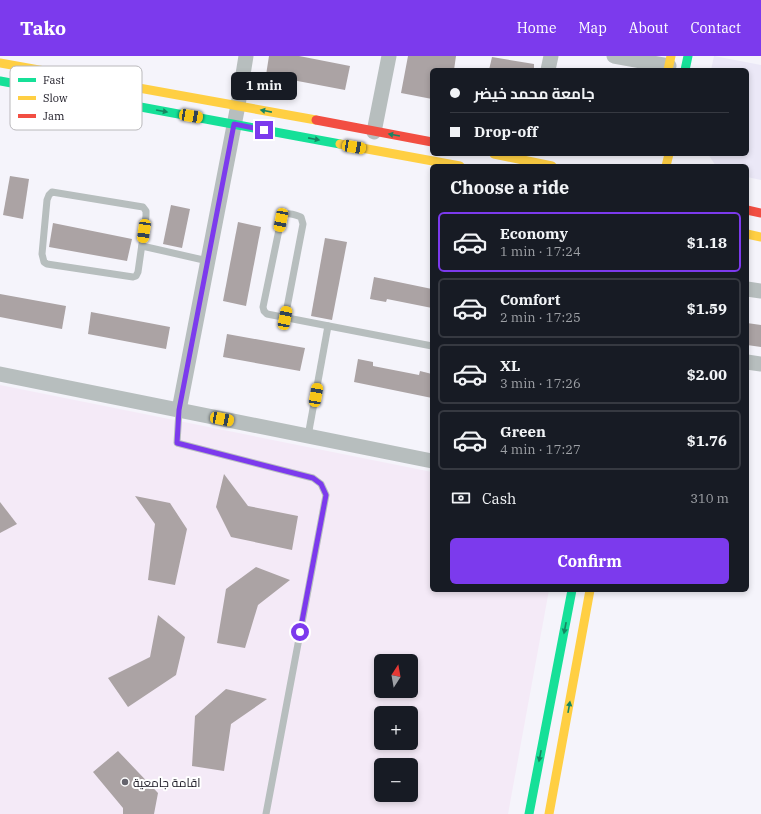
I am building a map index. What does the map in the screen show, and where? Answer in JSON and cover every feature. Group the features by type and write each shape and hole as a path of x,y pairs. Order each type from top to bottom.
{"main road":[{"path":"685,68 688,56"},
{"path":"0,63 17,66"},
{"path":"0,81 10,83"},
{"path":"142,88 430,142"},
{"path":"142,107 449,164"},
{"path":"504,156 542,164"},
{"path":"749,210 761,213"},
{"path":"749,234 761,237"},
{"path":"529,814 572,592"},
{"path":"549,814 590,592"}],"street":[{"path":"179,410 238,105 246,56"},
{"path":"374,132 389,56"},
{"path":"548,68 551,56"},
{"path":"614,56 670,64"},
{"path":"749,289 761,291"},
{"path":"749,362 761,364"},
{"path":"0,374 430,461"}],"lane":[{"path":"52,192 143,207 146,211 146,216 142,246 138,272 136,276 133,277 47,264 42,259 42,254 47,200 49,195 52,192"},
{"path":"285,318 303,224 301,217 287,213 283,215 281,220 263,307 267,314 285,318 430,346"},
{"path":"142,246 208,261"},
{"path":"308,436 328,326"},
{"path":"179,410 177,443 313,478 321,484 326,495 266,814"}],"shaded area":[{"path":"714,56 761,65 761,180 749,177 749,164 715,164 709,156 749,156 749,68 711,68"},
{"path":"0,385 430,472 430,592 549,592 508,814 0,814"}],"building":[{"path":"269,56 299,56 350,66 345,90 266,75"},
{"path":"408,56 456,56 454,68 430,68 430,99 401,93"},
{"path":"492,57 534,64 534,68 489,68"},
{"path":"10,176 29,179 23,219 3,215"},
{"path":"171,205 190,209 182,248 163,244"},
{"path":"238,222 261,227 246,306 223,301"},
{"path":"53,223 132,239 127,261 49,247"},
{"path":"325,238 347,242 332,320 311,316"},
{"path":"374,277 430,289 430,308 387,299 386,302 370,299"},
{"path":"0,294 66,306 62,329 0,317"},
{"path":"91,312 170,327 166,349 88,334"},
{"path":"749,323 761,325 761,347 749,345"},
{"path":"227,334 305,348 300,371 223,357"},
{"path":"358,359 373,362 373,366 419,375 420,371 430,374 430,398 354,382"},
{"path":"224,474 248,506 298,516 292,550 231,537 216,507"},
{"path":"135,496 170,503 187,529 175,585 148,580 155,524"},
{"path":"0,502 17,524 0,533"},
{"path":"256,567 290,580 258,605 245,648 217,643 226,589"},
{"path":"158,615 185,637 176,675 128,707 108,678 150,657"},
{"path":"226,689 267,699 231,724 224,771 192,766 195,716"},
{"name":"اقامة جامعية","path":"118,751 158,793 154,814 123,814 123,808 93,772"}],"traffic: fast":[{"path":"685,68 688,56"},
{"path":"0,81 10,83"},
{"path":"142,107 340,144"},
{"path":"529,814 572,592"}],"traffic: slow":[{"path":"668,68 671,56"},
{"path":"0,63 17,66"},
{"path":"142,89 316,120"},
{"path":"340,144 449,164"},
{"path":"504,156 542,164"},
{"path":"666,164 668,156"},
{"path":"749,234 761,237"},
{"path":"549,814 590,592"}],"traffic: jam":[{"path":"316,120 430,142"},
{"path":"749,210 761,213"}],"place":[{"name":"اقامة جامعية","path":"125,782"}],"route":[{"path":"264,130 234,124 179,410 177,443 313,478 321,484 326,495 300,632"}]}
